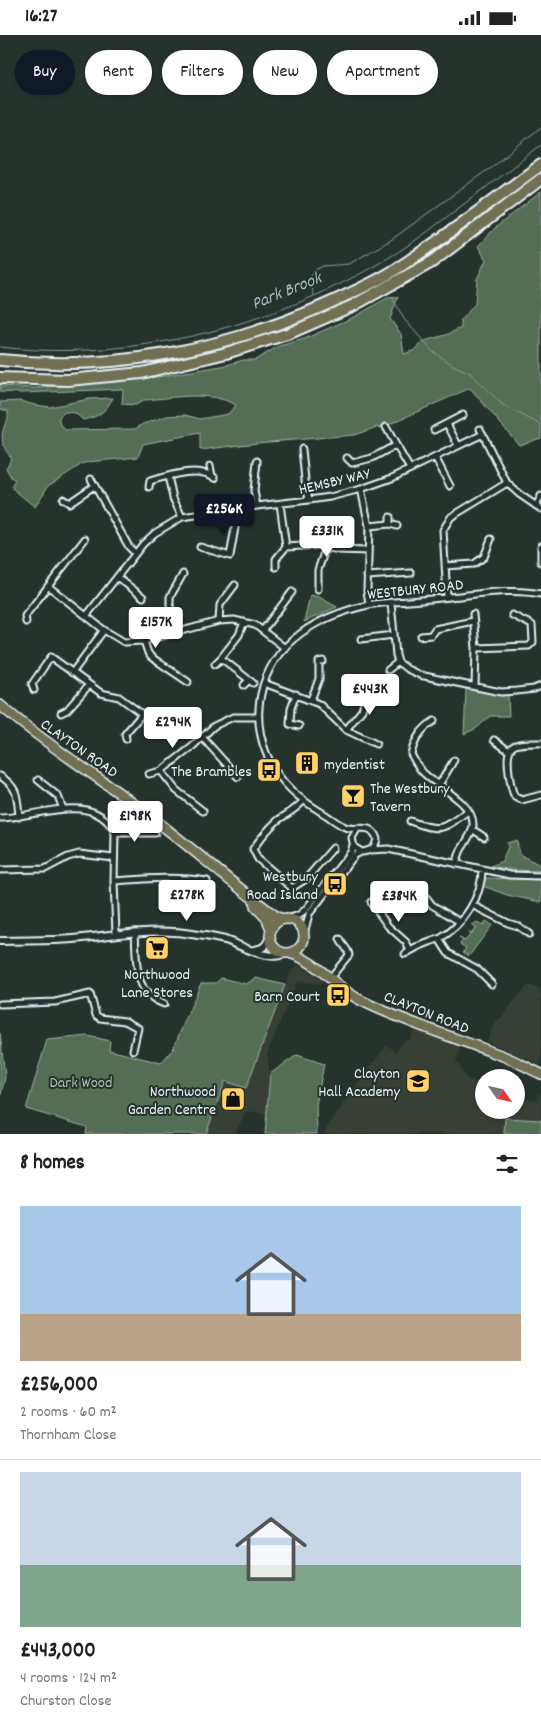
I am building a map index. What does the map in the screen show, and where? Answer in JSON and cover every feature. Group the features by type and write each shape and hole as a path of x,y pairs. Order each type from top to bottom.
{"highway":[{"path":"0,360 44,363 101,361 154,356 202,347 265,329 335,301 388,274 454,230 541,165"},
{"path":"0,379 68,380 123,376 162,369 246,348 290,333 333,315 385,289 432,262 541,179"},
{"path":"0,354 101,361"},
{"path":"0,371 40,374 92,374 204,358"}],"main road":[{"name":"CLAYTON ROAD","path":"0,705 50,745 147,814 237,888 277,917 296,921 300,925 304,938 304,953 310,962"},
{"name":"CLAYTON ROAD","path":"237,888 262,913 275,949 299,956 310,962 329,979 361,1000 417,1024 505,1057 541,1074"},
{"path":"270,932 277,922 286,919"},
{"path":"288,953 298,949 304,938"}],"street":[{"path":"434,430 464,415"},
{"path":"447,424 458,445"},
{"path":"386,427 410,469"},
{"name":"HEMSBY WAY","path":"182,517 257,505 309,501 361,489 410,469 481,432 507,483"},
{"path":"347,458 352,463 372,458 396,445"},
{"path":"302,449 304,480 309,501"},
{"path":"435,457 450,486"},
{"path":"257,461 254,491 257,505"},
{"path":"150,481 168,475 191,472 213,477 210,466"},
{"path":"257,468 264,467"},
{"path":"87,615 135,553 155,533 182,517 173,499 168,475"},
{"path":"145,476 150,481 150,487"},
{"path":"91,479 128,547 135,553"},
{"path":"447,597 443,530 451,517 507,483 538,507 541,496"},
{"path":"63,499 71,506 94,486"},
{"path":"361,489 369,525 367,577 369,604"},
{"path":"280,503 286,547"},
{"path":"200,547 233,556 236,509"},
{"path":"390,517 390,525"},
{"path":"369,525 397,526"},
{"path":"26,622 25,616 85,539"},
{"path":"445,566 474,564 484,557 491,539"},
{"path":"276,567 276,559 286,547 318,545 338,550 368,551"},
{"path":"541,546 541,562"},
{"path":"318,589 318,570 326,547"},
{"path":"177,633 170,606 170,597 183,574"},
{"path":"367,577 407,575"},
{"path":"117,577 143,597"},
{"path":"219,621 220,605 235,585"},
{"path":"48,586 104,630 124,642 144,641 219,621 234,620 255,625 285,648"},
{"path":"263,630 292,592"},
{"name":"WESTBURY ROAD","path":"357,829 343,826 303,801 290,789 274,769 264,746 258,717 259,703 264,683 274,663 285,648 309,627 332,616 369,604 497,592 541,594"},
{"path":"283,595 288,599"},
{"path":"391,603 398,662 407,669 420,675 501,692 534,689 541,686"},
{"path":"473,614 476,648 475,687"},
{"path":"476,648 528,647 533,642 532,625 512,615"},
{"path":"215,665 238,635 244,621"},
{"path":"432,642 431,635 434,626 473,621"},
{"path":"72,673 104,630"},
{"path":"361,639 394,635"},
{"path":"420,636 431,635"},
{"path":"144,641 151,657 188,682"},
{"path":"45,652 101,693 119,697 144,715 124,734"},
{"path":"34,690 30,683 51,657"},
{"path":"221,658 251,681 244,685"},
{"path":"311,700 319,679 321,662 312,663"},
{"path":"388,670 398,662"},
{"path":"264,683 319,704 346,730 376,744"},
{"path":"61,713 69,712 89,685"},
{"path":"346,730 362,710 368,689"},
{"path":"296,694 291,708 290,724 299,726"},
{"path":"149,774 161,771 214,726 233,717 258,717"},
{"path":"434,721 424,727 413,745 411,754 426,776 458,799 472,819 472,829 456,864"},
{"path":"202,737 238,777"},
{"path":"494,740 509,751"},
{"path":"541,743 513,746 507,757 512,791 515,797 522,800 541,795"},
{"path":"439,785 454,760"},
{"path":"161,771 176,790 203,811"},
{"path":"0,777 10,784 17,795 19,817"},
{"path":"38,780 58,796 63,809"},
{"path":"253,849 279,819 299,807 303,801"},
{"path":"0,818 79,808 94,811 102,817 115,833 116,934"},
{"path":"410,821 431,828 442,828 468,811"},
{"name":"WESTBURY ROAD","path":"343,826 352,838"},
{"path":"286,919 299,915 305,910 351,852 352,838 357,829 363,827 374,832 381,845 388,849 510,875 541,876"},
{"path":"472,829 484,837"},
{"path":"115,833 155,833"},
{"path":"370,851 375,846 377,839"},
{"path":"353,845 362,852"},
{"path":"246,848 253,849"},
{"path":"291,895 292,888 306,879 333,848"},
{"path":"253,849 258,859 292,888"},
{"path":"304,938 309,914 356,855 362,852 388,849"},
{"path":"0,870 45,869 68,857 79,854 114,859"},
{"path":"371,902 388,926 406,942 408,952 439,939 452,930 472,905 478,891 482,870"},
{"path":"114,881 156,878 207,881"},
{"path":"420,889 432,905 460,921"},
{"path":"472,905 518,926 529,934"},
{"path":"0,941 70,939 148,931 189,933 222,939 269,955 282,956 288,953"},
{"path":"135,932 140,983 147,995 164,1004"},
{"path":"253,950 264,948 268,943 270,932"},
{"path":"329,979 349,955 348,950 340,947 340,939"},
{"path":"439,939 448,953 476,969 492,984"},
{"path":"0,1004 55,1002 90,995 96,1015 100,1018 125,1021 138,1028 133,1050"}],"shaded area":[{"path":"169,936 161,958 152,958 151,937"},
{"path":"300,964 323,982 321,984 297,981 267,1054 270,1074 267,1114 246,1111 236,1131 237,1134 206,1134 225,1081 246,1087 291,971"},
{"path":"528,985 541,990 541,1065 487,1041 493,1027"},
{"name":"Clayton Hall Academy","path":"415,1028 461,1045 456,1061 467,1079 475,1081 475,1119 525,1119 525,1099 536,1101 541,1093 541,1134 323,1134 352,1091 387,1045 396,1052 405,1039 409,1041"}],"green space":[{"path":"541,192 541,438 519,445 470,388 386,427 377,427 354,435 200,450 200,433 143,444 138,457 82,464 48,486 35,507 13,489 12,486 15,480 6,468 11,457 7,453 2,438 8,419 8,411 0,409 0,402 19,401 50,407 89,399 113,398 101,413 89,419 83,420 75,413 65,412 59,417 59,422 65,430 135,429 143,424 167,416 185,415 200,419 228,414 236,405 226,400 203,396 144,400 136,405 122,404 123,389 21,393 0,392 0,386 35,388 157,377 227,365 243,360 255,360 279,346 304,339 354,317 387,298 398,297 390,319 401,334 404,354 415,350 424,341 446,335 461,328 461,320 475,304 477,279 486,260 478,246 496,227"},
{"path":"310,595 319,597 337,607 304,622"},
{"path":"466,689 508,694 509,716 490,716 477,728 464,734"},
{"path":"517,840 519,854 540,865 541,871 513,870 491,866 502,861 508,847 507,843"},
{"path":"486,878 541,880 541,902 507,895 483,886"},
{"path":"486,921 492,925 469,956 463,952 466,948 460,944 470,935 468,932 471,934 476,928 471,924 474,925 476,922 482,926"},
{"name":"Dark Wood","path":"221,978 246,984 256,978 285,985 246,1088 225,1081 206,1134 86,1134 87,1127 26,1109 47,1040 88,1036 110,1041 109,1050 161,1063 173,1049 201,983 216,983"},
{"path":"0,1033 5,1077 0,1099"},
{"path":"297,1055 324,1064 316,1105 317,1134 265,1134 270,1074"},
{"path":"505,1119 541,1120 541,1134 504,1134"}],"waterway":[{"path":"314,295 310,280 315,270 323,266 349,264 391,240 494,165 541,127"},
{"name":"Park Brook","path":"0,347 52,350 104,349 156,343 207,332 257,318 306,299 353,277 398,252 541,145"},
{"path":"392,297 404,319 432,351 453,365 470,373 503,405 541,425"}],"place":[{"name":"mydentist","path":"307,763"},
{"name":"The Brambles","path":"269,770"},
{"name":"The Westbury Tavern","path":"353,796"},
{"name":"Westbury Road Island","path":"335,884"},
{"name":"Northwood Lane Stores","path":"157,948"},
{"name":"Barn Court","path":"338,995"},
{"name":"Clayton Hall Academy","path":"418,1081"},
{"name":"Northwood Garden Centre","path":"233,1099"}]}
